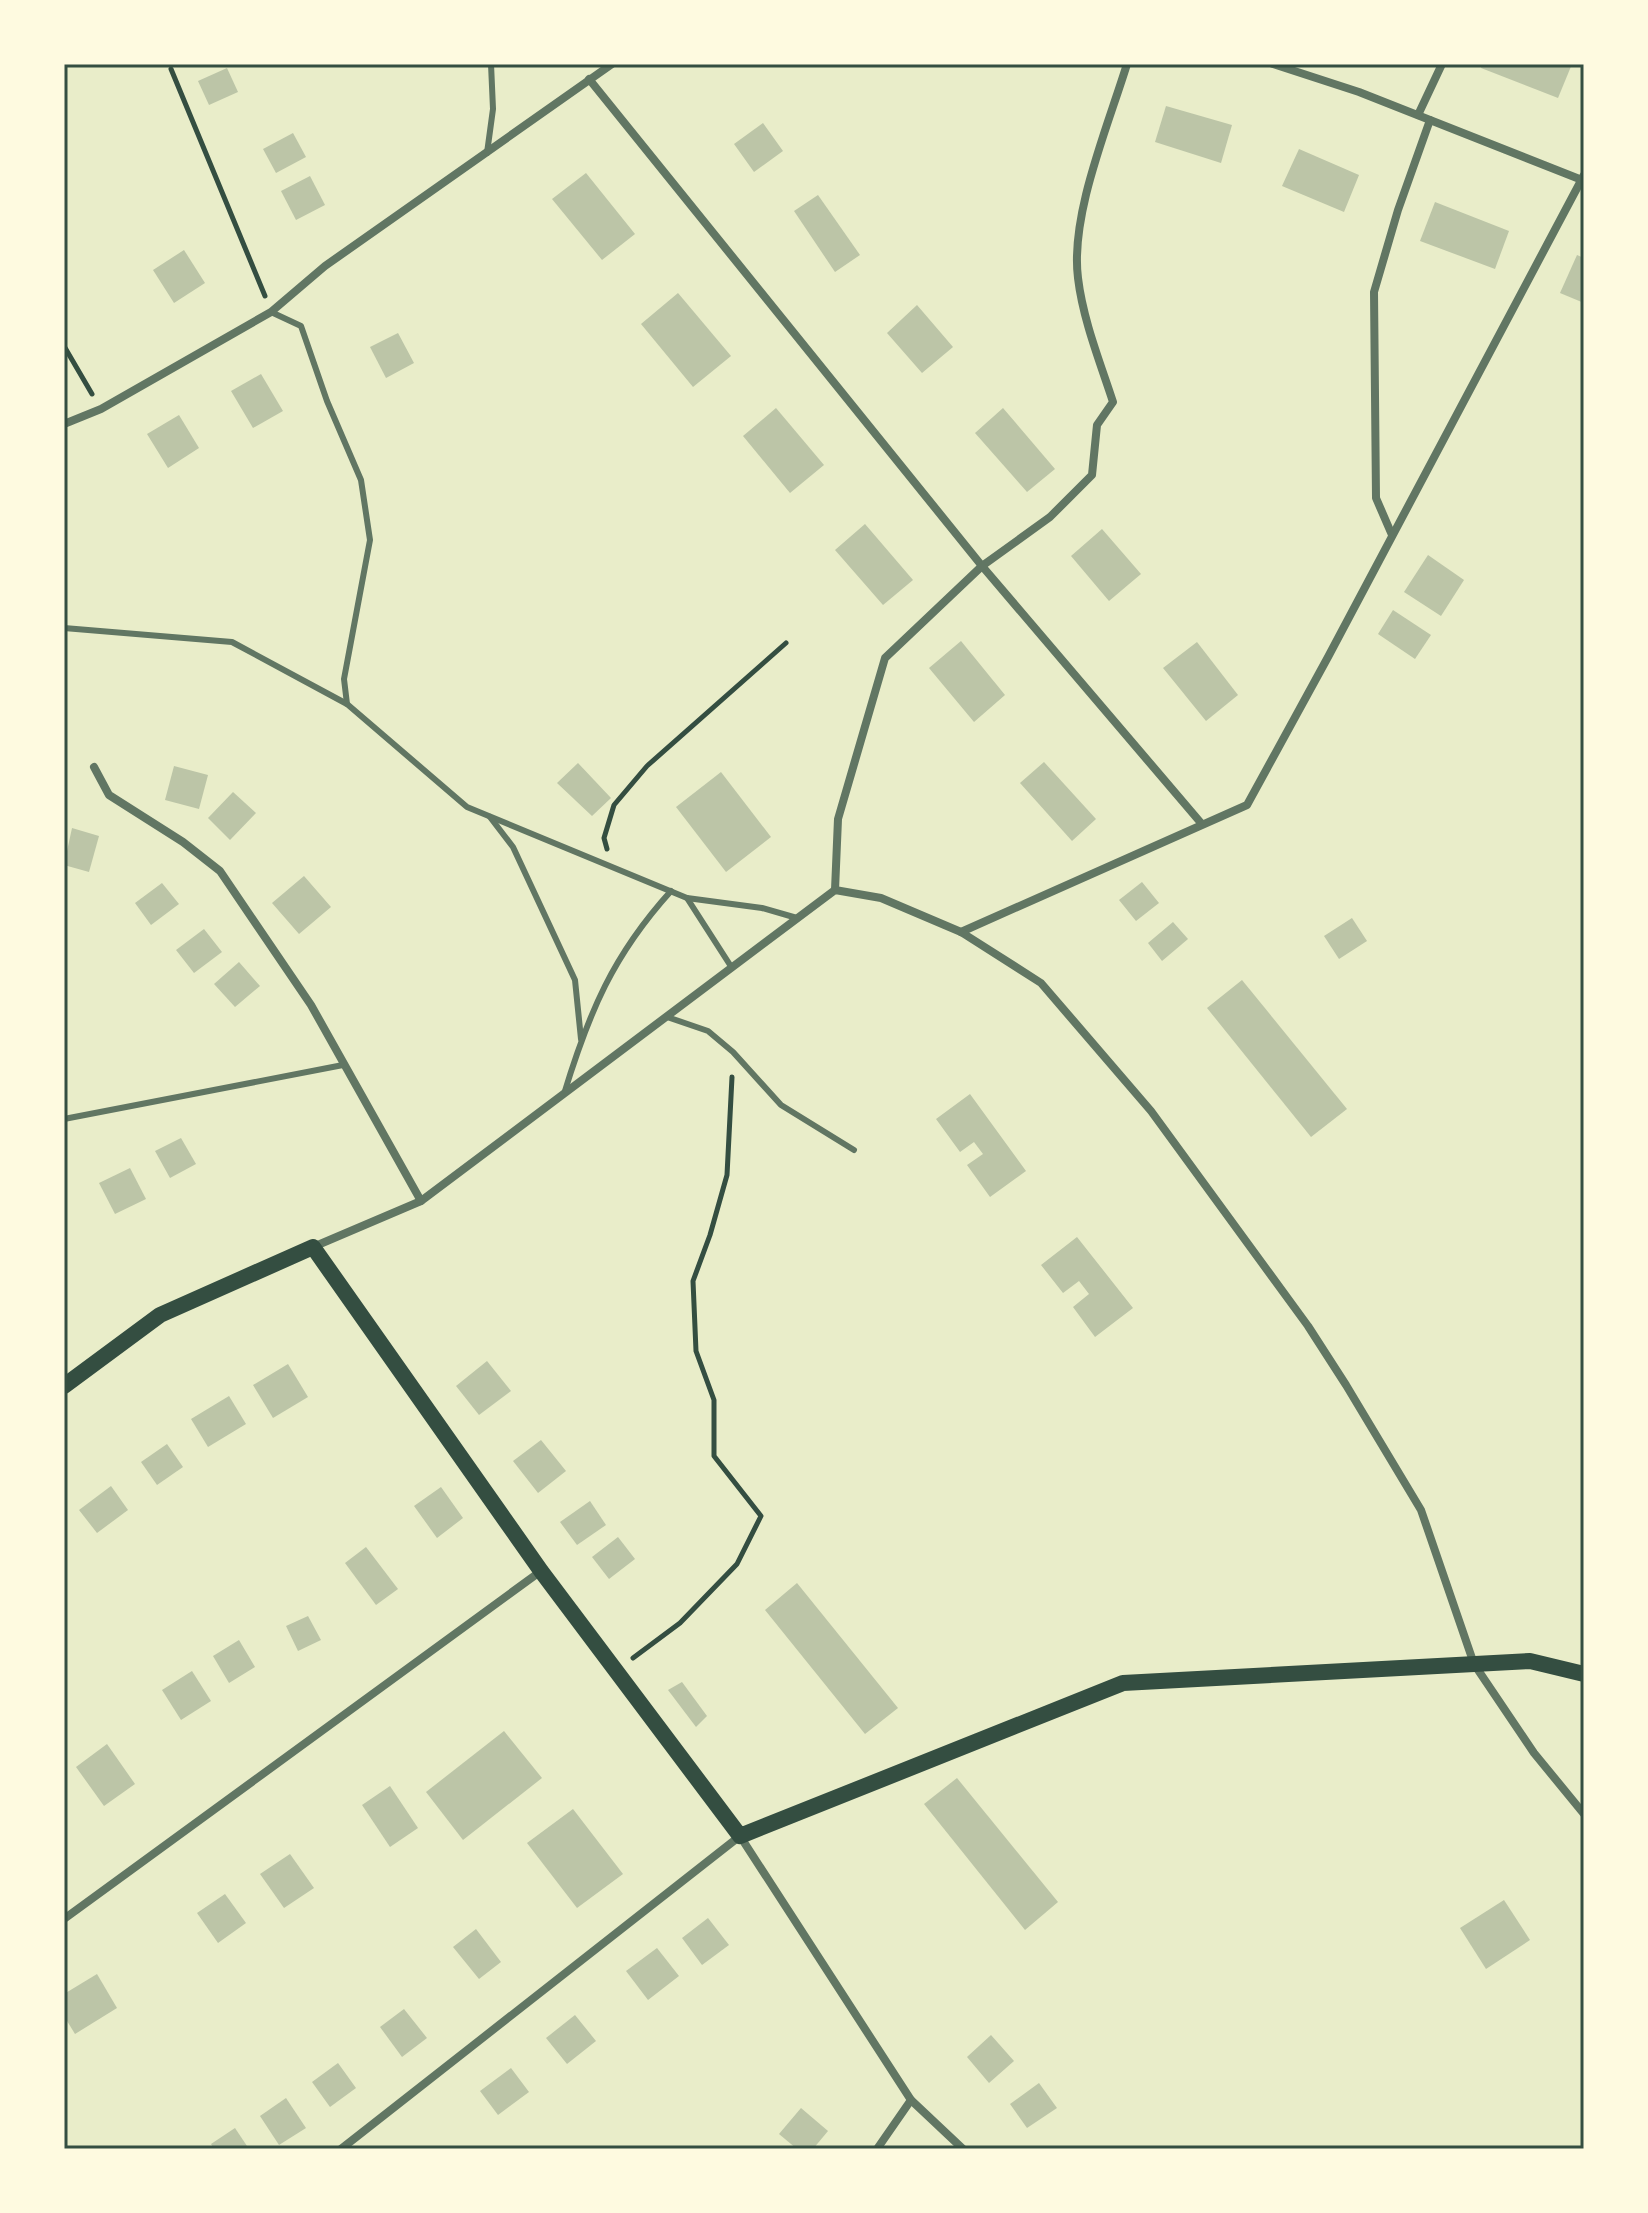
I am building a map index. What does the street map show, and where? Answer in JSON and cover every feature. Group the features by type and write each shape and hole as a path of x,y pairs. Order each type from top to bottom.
{"main road":[{"path":"64,1386 160,1315 313,1247 541,1571 740,1836 1123,1683 1530,1661 1584,1674"}],"street":[{"path":"64,424 101,409 271,312 325,266 612,64"},
{"path":"835,890 838,819 885,658 982,566 1050,517 1092,475 1097,425 1113,402 1093,340 1078,277 1079,222 1127,64"},
{"path":"961,932 1247,805 1583,178 1359,92 1273,64"},
{"path":"1418,115 1442,64"},
{"path":"589,79 982,566 1201,823"},
{"path":"1392,535 1376,498 1374,292 1398,210 1430,120"},
{"path":"94,767 109,795 183,842 220,871 311,1005 421,1201"},
{"path":"313,1247 421,1201 835,890 881,898 961,932 1041,983 1151,1111 1308,1326 1421,1510 1474,1664 1534,1753 1584,1814"},
{"path":"64,1919 541,1571"},
{"path":"341,2149 740,1836 911,2100 963,2149"},
{"path":"877,2149 911,2100"}],"lane":[{"path":"487,153 493,109 491,64"},
{"path":"271,312 301,326 327,401 361,480 370,540 344,679 347,704"},
{"path":"64,628 232,642 347,704 467,807 687,898 762,908 798,918"},
{"path":"489,816 513,847 575,980 581,1039"},
{"path":"564,1094 581,1039 603,987 641,925 671,891"},
{"path":"687,898 732,968"},
{"path":"667,1017 708,1031 729,1048 781,1105 854,1150"},
{"path":"64,1119 343,1065"}],"path":[{"path":"171,69 271,312"},
{"path":"64,346 101,409"},
{"path":"610,866 604,838 614,805 647,766 786,643"},
{"path":"617,1671 680,1623 737,1564 761,1516 714,1456 714,1400 696,1351 693,1281 727,1175 732,1073 729,1048"}],"building":[{"path":"1482,64 1572,64 1558,98 1481,68"},
{"path":"227,68 238,92 209,105 198,81"},
{"path":"1166,106 1232,125 1221,163 1155,142"},
{"path":"763,123 783,151 754,172 734,144"},
{"path":"293,133 306,157 276,173 263,149"},
{"path":"1299,149 1359,175 1344,212 1282,186"},
{"path":"586,173 635,234 602,260 552,199"},
{"path":"310,176 325,205 296,220 281,191"},
{"path":"818,195 860,255 835,272 794,211"},
{"path":"1435,202 1509,231 1495,269 1420,241"},
{"path":"184,250 205,283 174,303 153,270"},
{"path":"1577,255 1584,258 1584,303 1560,293"},
{"path":"678,293 731,356 693,387 641,324"},
{"path":"917,305 953,347 922,373 887,333"},
{"path":"398,333 414,363 386,378 370,347"},
{"path":"261,374 283,411 253,428 231,391"},
{"path":"776,408 824,465 790,493 743,436"},
{"path":"1003,408 1055,469 1027,492 975,433"},
{"path":"179,415 199,448 168,468 147,434"},
{"path":"865,524 913,580 883,605 835,550"},
{"path":"1102,529 1141,574 1109,601 1071,556"},
{"path":"1428,555 1464,580 1441,616 1404,592"},
{"path":"1393,610 1431,635 1415,659 1378,634"},
{"path":"961,641 1005,695 974,722 929,668"},
{"path":"1197,642 1238,695 1206,721 1163,668"},
{"path":"1044,762 1096,819 1072,841 1020,783"},
{"path":"578,763 611,798 592,816 557,783"},
{"path":"174,766 208,775 199,809 165,800"},
{"path":"721,772 771,837 726,872 676,807"},
{"path":"233,792 256,813 230,840 208,818"},
{"path":"72,828 99,836 89,872 64,865"},
{"path":"304,876 331,907 299,934 272,903"},
{"path":"1142,882 1159,903 1136,921 1119,900"},
{"path":"162,883 179,904 151,925 135,903"},
{"path":"1352,918 1367,941 1339,959 1324,936"},
{"path":"1173,922 1188,939 1162,961 1148,943"},
{"path":"204,929 222,952 194,973 176,950"},
{"path":"239,962 260,986 235,1007 214,984"},
{"path":"1242,980 1347,1109 1311,1137 1207,1008"},
{"path":"970,1094 1026,1171 990,1197 967,1165 983,1154 974,1142 960,1152 936,1119"},
{"path":"181,1138 196,1164 170,1178 155,1151"},
{"path":"130,1168 146,1199 115,1214 99,1183"},
{"path":"1077,1237 1133,1308 1095,1337 1073,1307 1089,1294 1079,1281 1063,1293 1041,1265"},
{"path":"487,1361 511,1391 479,1415 456,1386"},
{"path":"288,1364 308,1397 273,1418 253,1385"},
{"path":"229,1396 246,1424 208,1447 191,1419"},
{"path":"541,1440 566,1471 538,1493 513,1461"},
{"path":"167,1444 183,1467 157,1485 141,1462"},
{"path":"111,1486 128,1510 97,1533 79,1510"},
{"path":"441,1487 463,1518 437,1538 414,1506"},
{"path":"590,1501 606,1525 577,1545 560,1522"},
{"path":"618,1537 635,1559 609,1579 592,1557"},
{"path":"366,1547 398,1589 376,1605 345,1563"},
{"path":"797,1583 898,1708 865,1734 765,1610"},
{"path":"308,1616 321,1640 298,1651 286,1626"},
{"path":"239,1640 255,1667 229,1683 213,1656"},
{"path":"192,1671 211,1701 181,1720 162,1690"},
{"path":"682,1682 707,1716 696,1727 668,1690"},
{"path":"504,1731 542,1778 463,1840 426,1792"},
{"path":"107,1744 135,1784 104,1806 76,1767"},
{"path":"957,1778 1058,1902 1025,1930 924,1804"},
{"path":"390,1786 418,1828 390,1847 362,1805"},
{"path":"573,1809 623,1874 577,1908 527,1843"},
{"path":"290,1854 314,1888 284,1908 260,1874"},
{"path":"225,1894 246,1923 218,1943 197,1913"},
{"path":"1504,1900 1530,1940 1486,1969 1460,1928"},
{"path":"708,1918 729,1945 702,1965 682,1938"},
{"path":"476,1929 501,1962 479,1979 453,1947"},
{"path":"657,1948 679,1976 648,2000 626,1971"},
{"path":"97,1974 117,2008 75,2034 64,2016 64,1994"},
{"path":"404,2009 427,2038 402,2057 380,2027"},
{"path":"575,2015 596,2041 567,2064 546,2038"},
{"path":"991,2035 1014,2061 989,2083 967,2057"},
{"path":"338,2063 356,2088 330,2107 312,2082"},
{"path":"511,2068 529,2092 498,2115 480,2091"},
{"path":"1039,2083 1057,2108 1027,2128 1010,2104"},
{"path":"286,2098 306,2128 279,2145 260,2116"},
{"path":"801,2108 828,2131 813,2149 797,2149 779,2134"},
{"path":"235,2128 249,2149 214,2149 211,2144"}]}
